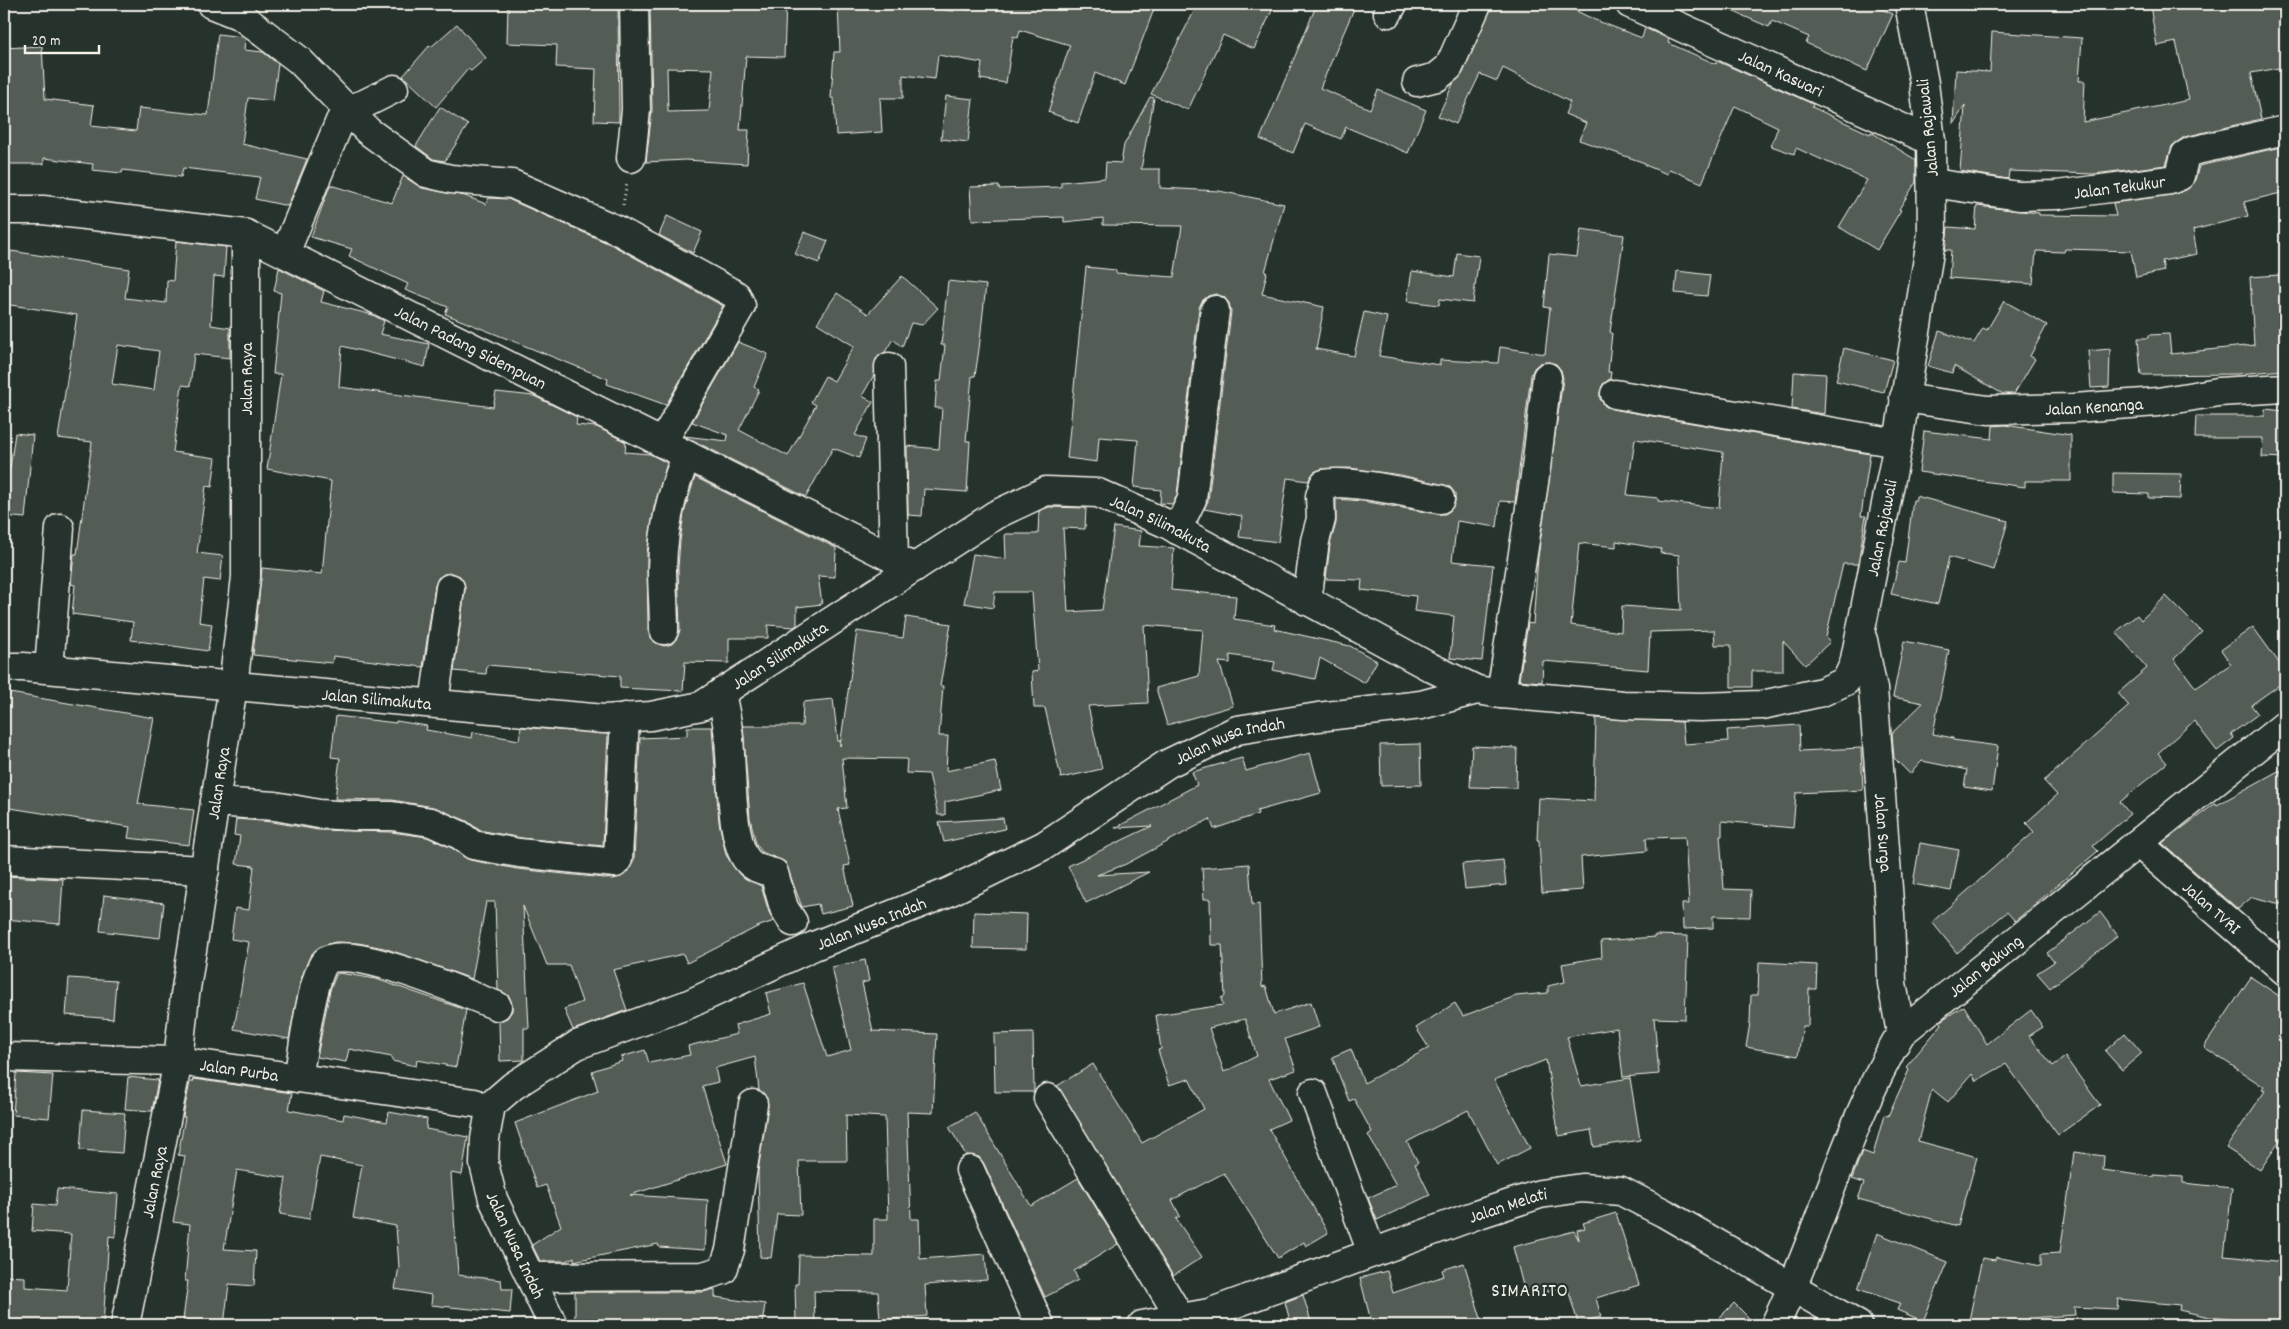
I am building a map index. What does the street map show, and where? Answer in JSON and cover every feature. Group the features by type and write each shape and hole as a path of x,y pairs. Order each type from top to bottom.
{"street":[{"path":"211,4 241,16 299,60 368,131 426,173 451,179 512,184 619,231 736,295 741,306 662,442"},
{"path":"630,166 636,110 634,4"},
{"path":"1417,82 1437,77 1449,67 1477,4"},
{"name":"Jalan Kasuari","path":"1630,4 1931,141"},
{"name":"Jalan Rajawali","path":"1489,692 1623,705 1700,707 1762,705 1822,692 1846,681 1854,664 1861,632 1898,443 1932,234 1933,183 1931,141 1924,83 1909,4"},
{"path":"285,254 340,121 347,109 364,104 394,89"},
{"name":"Jalan Tekukur","path":"1933,183 2019,196 2058,195 2170,180 2180,176 2185,155 2192,151 2285,130"},
{"name":"Jalan Padang Sidempuan","path":"4,210 43,210 246,234 904,563"},
{"name":"Jalan Raya","path":"125,1325 178,1061 185,995 233,686 246,577 246,234"},
{"path":"1177,530 1192,500 1215,310"},
{"path":"889,367 904,563"},
{"path":"1489,692 1535,476 1547,377"},
{"name":"Jalan Kenanga","path":"1904,398 1988,410 2074,408 2158,402 2218,392 2285,388"},
{"path":"1615,394 1898,443"},
{"path":"664,630 662,568 669,509 678,476 687,455"},
{"path":"1307,601 1314,548 1321,519 1320,496 1324,484 1354,484 1440,499"},
{"name":"Jalan Silimakuta","path":"4,667 50,669 604,718 651,716 701,706 904,563 994,515 1046,491 1098,493 1177,530 1307,601 1489,692"},
{"path":"50,669 60,528"},
{"path":"434,703 450,588"},
{"name":"Jalan Surga","path":"1861,632 1873,689 1890,915 1892,983 1901,1033"},
{"name":"Jalan Nusa Indah","path":"553,1325 532,1277 493,1198 484,1164 485,1139 491,1106 513,1086 577,1045 689,1004 814,946 949,892 1045,845 1167,764 1237,730 1318,717 1421,705 1489,692"},
{"path":"721,693 730,740 732,787 741,850 748,862 754,867 774,874 784,908 793,922"},
{"path":"215,802 275,806 319,814 392,816 431,822 460,835 473,845 519,853 614,863 618,859 625,717"},
{"name":"Jalan Bakung","path":"1775,1325 1793,1288 1878,1071 1901,1033 2285,725"},
{"name":"Jalan TVRI","path":"2138,843 2285,971"},
{"path":"4,860 204,870"},
{"path":"298,1078 313,996 325,962 334,956 359,958 436,981 497,1006"},
{"name":"Jalan Purba","path":"4,1057 178,1061 475,1103"},
{"path":"1313,1093 1372,1253"},
{"path":"1048,1098 1181,1319"},
{"path":"532,1277 703,1276 722,1270 730,1250 753,1104"},
{"path":"970,1170 1040,1325"},
{"name":"Jalan Melati","path":"1142,1325 1209,1313 1540,1194 1582,1188 1621,1191 1664,1213 1858,1325"}],"path":[{"path":"621,213 630,166"}],"building":[{"path":"508,4 618,4 619,122 594,121 596,69 556,67 557,45 507,43"},
{"path":"650,4 786,4 784,57 746,56 740,130 749,130 747,164 686,160 646,162 652,110","holes":["667,68 713,69 709,111 668,112"]},
{"path":"838,4 893,4 954,11 955,8 970,10 971,4 1156,4 1125,85 1095,73 1078,123 1048,112 1070,45 1020,30 1018,38 1013,36 1006,83 980,79 982,63 938,55 935,79 903,75 903,98 880,98 882,132 836,135 834,99 831,98 834,52 840,52"},
{"path":"1198,4 1275,4 1254,49 1223,35 1188,110 1151,94"},
{"path":"1317,4 1356,4 1320,88 1370,109 1378,90 1426,110 1408,153 1346,127 1341,139 1305,124 1293,153 1260,139"},
{"path":"1492,4 1562,4 1595,20 1642,38 1645,28 1669,39 1668,43 1716,64 1717,61 1813,104 1812,107 1870,134 1871,132 1916,160 1916,182 1877,250 1839,227 1867,180 1796,148 1794,154 1771,146 1778,127 1735,106 1702,183 1669,169 1667,174 1645,165 1645,163 1579,140 1586,123 1565,114 1570,102 1503,68 1497,81 1480,74 1456,124 1438,116 1453,84 1463,73"},
{"path":"1716,4 1870,4 1893,14 1867,71 1806,43 1809,37 1772,21 1769,27"},
{"path":"2162,4 2285,4 2285,67 2251,73 2261,119 2184,137 2172,146 2166,165 2094,174 2009,171 2008,179 1960,171 1965,106 1953,124 1956,70 1990,72 1992,32 2082,38 2079,81 2085,81 2083,122 2189,100 2176,42 2157,46 2150,6"},
{"path":"457,24 486,58 471,71 468,69 436,107 403,76 430,45 431,47"},
{"path":"218,34 243,37 245,39 244,50 263,52 278,64 273,101 248,98 242,144 307,159 288,206 255,199 260,177 183,168 181,177 123,170 122,173 92,170 93,164 44,158 44,164 4,164 4,100 7,100 4,48 42,46 45,99 94,105 91,126 136,131 139,108 208,115"},
{"path":"946,96 973,99 968,142 941,139"},
{"path":"1150,97 1154,98 1141,169 1160,169 1160,188 1219,191 1284,204 1265,272 1267,273 1262,294 1324,307 1316,349 1354,356 1364,312 1387,317 1379,356 1440,365 1440,360 1498,363 1500,347 1545,354 1550,308 1544,307 1549,254 1577,257 1581,229 1624,235 1610,332 1612,333 1608,372 1611,372 1610,379 1603,384 1600,392 1600,399 1605,406 1612,409 1870,454 1861,516 1866,516 1858,564 1843,564 1826,637 1830,642 1805,665 1783,641 1783,671 1752,671 1752,687 1731,687 1731,645 1715,645 1714,630 1650,632 1648,670 1543,661 1542,682 1519,680 1528,623 1533,624 1538,557 1563,379 1561,370 1556,364 1549,362 1540,363 1534,368 1531,375 1515,502 1500,501 1497,527 1457,521 1452,561 1493,565 1482,661 1450,658 1454,616 1414,611 1416,596 1361,590 1362,580 1326,579 1330,544 1336,523 1336,499 1362,501 1445,514 1451,510 1455,502 1455,493 1450,487 1401,475 1349,468 1322,469 1314,472 1308,481 1287,478 1278,542 1239,537 1242,516 1204,509 1208,501 1231,312 1229,303 1224,297 1216,294 1208,296 1202,301 1199,308 1177,495 1172,504 1160,503 1161,490 1134,487 1138,440 1099,437 1097,462 1067,458 1086,267 1116,270 1116,273 1174,277 1182,226 1103,225 1103,218 1064,222 1064,217 972,220 970,187 999,186 999,189 1061,187 1061,182 1105,178 1106,162 1121,163 1124,145","holes":["1635,439 1723,452 1719,508 1658,501 1658,498 1627,495","1616,541 1661,549 1660,553 1679,555 1681,610 1622,606 1621,632 1571,625 1579,543 1616,547"]},
{"path":"440,107 468,125 445,161 433,159 416,146"},
{"path":"2285,146 2285,192 2244,202 2248,216 2193,230 2197,254 2162,261 2164,271 2136,277 2131,251 2065,249 2064,252 2036,251 2033,284 1949,278 1951,250 1945,250 1948,227 1975,229 1977,206 2039,213 2039,215 2116,216 2113,203 2172,195 2186,190 2195,180 2199,166"},
{"path":"403,176 422,188 465,196 486,204 489,198 508,199 612,245 723,306 666,405 607,384 608,379 445,314 448,307 405,290 408,284 349,256 352,249 311,237 330,185 392,203"},
{"path":"667,216 702,232 693,253 659,235"},
{"path":"804,232 828,241 819,263 795,254"},
{"path":"176,241 226,247 224,277 214,276 211,325 230,328 230,358 194,354 190,386 182,385 173,452 216,458 212,487 206,486 197,553 223,556 220,581 204,579 199,622 212,624 208,651 131,640 133,622 72,614 75,585 71,584 74,554 77,554 92,442 58,438 77,315 4,304 11,251 129,269 125,298 166,303 167,280 173,281","holes":["118,345 159,351 154,390 112,384"]},
{"path":"1457,253 1479,256 1473,303 1440,299 1439,305 1407,301 1412,271 1454,277"},
{"path":"279,268 324,291 321,302 373,315 384,321 380,334 429,344 425,367 342,346 339,387 493,407 496,392 534,396 577,417 576,425 597,427 626,442 625,452 650,454 667,463 654,507 647,553 648,630 650,638 656,643 664,646 672,644 680,630 678,568 680,541 684,513 695,477 836,548 835,577 818,576 822,604 797,607 797,625 794,627 768,625 768,638 729,638 729,663 685,662 683,691 620,688 620,676 487,665 486,674 454,671 465,590 464,582 460,576 452,573 444,574 438,578 435,585 423,667 333,656 332,663 253,655 262,568 322,574 331,481 267,469 281,374 273,374 281,293 274,291"},
{"path":"1677,271 1710,275 1707,296 1675,293"},
{"path":"2279,275 2282,329 2285,329 2285,370 2236,374 2141,375 2138,338 2149,338 2149,335 2169,334 2171,354 2254,345 2250,277"},
{"path":"902,276 938,308 922,325 911,323 902,347 893,339 885,352 876,359 874,375 862,396 873,402 855,435 866,439 859,458 833,448 806,497 684,436 727,441 728,435 692,422 738,342 768,354 754,387 759,390 739,430 788,456 816,405 811,402 825,376 834,381 854,346 817,323 837,293 868,314"},
{"path":"948,281 986,285 975,376 972,376 966,441 970,441 967,492 924,489 922,516 908,515 907,446 939,449 942,408 935,408 937,381 941,381 945,345 941,345"},
{"path":"2004,301 2047,325 2030,356 2035,359 2014,394 2003,394 1954,366 1952,373 1928,366 1939,331 1974,343 1983,328 1987,330"},
{"path":"1844,348 1893,360 1884,392 1836,381"},
{"path":"2110,349 2109,387 2091,388 2088,351"},
{"path":"1794,372 1826,374 1824,414 1792,409"},
{"path":"2265,409 2285,411 2285,458 2262,457 2263,438 2195,438 2196,416 2265,416"},
{"path":"2005,425 2071,435 2071,481 2025,481 2025,487 1919,472 1924,431 1992,439 1993,426"},
{"path":"15,433 33,435 25,518 4,516 4,467 10,468"},
{"path":"2113,473 2181,474 2180,499 2149,498 2149,494 2113,493"},
{"path":"1916,496 2008,521 1994,570 1949,557 1938,604 1891,594 1899,562 1905,563 1913,500 1916,500"},
{"path":"1049,507 1086,508 1085,529 1063,528 1068,612 1102,610 1114,527 1141,531 1139,546 1174,548 1171,590 1236,596 1234,619 1275,625 1274,629 1350,646 1377,661 1365,683 1320,658 1315,679 1273,670 1275,662 1230,655 1230,663 1219,662 1233,706 1167,725 1156,688 1199,676 1203,630 1144,625 1148,703 1088,706 1102,769 1061,778 1045,708 1034,708 1032,672 1038,671 1032,592 995,592 993,608 964,603 973,554 1006,559 1005,534 1038,534 1039,511"},
{"path":"2166,596 2202,632 2174,659 2196,688 2231,664 2221,650 2253,627 2285,671 2285,681 2251,705 2258,714 2231,734 2234,738 2217,751 2194,721 2158,753 2167,763 2120,802 2130,814 2093,846 2098,851 2015,921 2007,912 1957,953 1932,922 2034,832 2026,823 2057,795 2044,781 2129,706 2118,693 2147,668 2116,632 2137,615 2141,620"},
{"path":"906,617 951,624 940,686 943,686 939,736 948,736 946,771 995,761 1001,790 945,802 945,815 938,815 929,774 906,773 907,759 842,758 847,808 838,809 850,865 844,866 853,906 821,914 818,904 802,907 785,862 762,852 756,844 750,818 743,726 802,726 803,702 833,699 840,746 857,631 903,638"},
{"path":"1904,641 1949,650 1933,734 1953,738 1953,740 1998,746 1992,791 1964,787 1967,770 1922,761 1910,774 1894,758 1892,733 1923,703 1893,697"},
{"path":"4,692 154,718 138,804 194,810 189,845 128,838 130,827 4,807"},
{"path":"336,716 396,723 396,721 427,726 426,730 472,738 473,732 519,740 521,727 608,734 603,846 521,838 479,830 467,821 433,807 392,800 335,799 340,758 331,757"},
{"path":"1596,718 1682,722 1684,744 1728,741 1727,730 1799,725 1800,751 1861,748 1863,790 1796,793 1793,828 1722,821 1722,836 1720,836 1724,889 1751,890 1750,917 1713,916 1713,928 1683,929 1682,904 1689,904 1685,837 1646,838 1647,851 1581,857 1583,890 1542,893 1539,840 1537,840 1539,798 1594,801"},
{"path":"687,727 712,727 719,822 726,855 740,875 761,886 769,912 774,921 757,927 687,963 683,954 613,970 627,1010 573,1030 564,1009 582,1002 569,965 547,965 523,906 529,1028 524,1028 524,1060 500,1061 499,1021 507,1018 512,1011 512,1004 509,996 498,990 495,902 486,902 472,979 384,948 358,943 335,942 317,949 310,956 300,982 289,1039 234,1029 249,942 231,939 235,908 249,910 254,866 236,864 240,836 234,835 236,819 273,822 318,830 391,832 427,837 452,848 470,860 517,869 613,879 621,877 630,868 634,860 640,738 687,736"},
{"path":"1420,744 1421,785 1381,786 1380,745"},
{"path":"1472,746 1517,748 1516,788 1470,787"},
{"path":"1310,753 1321,793 1257,811 1258,814 1214,829 1210,819 1126,864 1097,875 1149,872 1086,903 1068,866 1152,826 1115,828 1197,785 1192,772 1242,758 1246,771"},
{"path":"2280,770 2285,781 2285,905 2252,897 2238,909 2162,843 2216,803 2217,805"},
{"path":"1003,818 1005,829 944,842 939,822"},
{"path":"1920,843 1959,850 1951,891 1913,884"},
{"path":"1503,860 1506,885 1465,889 1462,864"},
{"path":"1249,864 1252,905 1259,904 1262,987 1266,986 1274,1014 1311,1002 1319,1027 1285,1039 1296,1070 1269,1079 1289,1120 1269,1129 1328,1233 1306,1246 1304,1242 1278,1258 1224,1173 1172,1200 1180,1216 1176,1219 1202,1257 1173,1276 1057,1086 1093,1064 1142,1143 1204,1109 1189,1079 1169,1085 1158,1050 1161,1049 1156,1015 1223,1005 1221,998 1225,996 1222,945 1211,945 1210,899 1204,899 1202,868","holes":["1245,1019 1257,1056 1224,1072 1209,1028"]},
{"path":"4,876 63,879 60,924 4,919"},
{"path":"104,895 164,903 160,938 100,931"},
{"path":"974,912 1027,914 1026,949 973,948"},
{"path":"2100,912 2118,936 2050,988 2037,973 2054,962 2047,953"},
{"path":"1655,935 1688,936 1685,1019 1654,1018 1659,1074 1623,1077 1617,1028 1567,1037 1581,1086 1630,1078 1640,1140 1594,1147 1591,1130 1559,1136 1546,1060 1494,1080 1530,1148 1497,1165 1468,1110 1407,1142 1418,1162 1415,1164 1430,1195 1377,1220 1368,1198 1396,1185 1368,1135 1372,1132 1354,1099 1349,1101 1332,1057 1351,1049 1364,1083 1429,1048 1416,1028 1455,1003 1463,1016 1516,996 1548,993 1548,986 1565,982 1562,964 1602,957 1601,941 1655,937"},
{"path":"865,960 869,981 862,983 873,1031 937,1034 933,1113 907,1112 911,1219 919,1219 920,1259 985,1254 987,1280 925,1285 927,1316 880,1320 878,1292 814,1291 815,1325 796,1325 795,1284 798,1284 799,1255 874,1256 874,1219 888,1219 885,1117 846,1115 847,1161 799,1161 801,1215 777,1214 771,1258 760,1257 758,1171 768,1106 767,1098 759,1090 755,1057 715,1068 718,1082 702,1086 727,1164 630,1195 708,1200 705,1250 659,1247 658,1244 574,1261 574,1257 566,1261 540,1261 532,1245 561,1226 546,1185 537,1188 515,1123 598,1091 592,1071 622,1061 621,1057 645,1050 649,1063 690,1055 688,1046 737,1034 735,1025 771,1014 766,993 803,983 827,1057 851,1050 832,967"},
{"path":"1759,962 1817,965 1816,989 1809,989 1808,1026 1803,1026 1798,1056 1746,1047 1750,1023 1751,995 1758,995"},
{"path":"339,973 376,979 466,1010 456,1067 417,1060 416,1066 392,1061 392,1057 349,1049 346,1062 317,1057 330,990 336,975"},
{"path":"2251,977 2285,1000 2285,1133 2260,1170 2226,1148 2265,1091 2262,1090 2264,1087 2204,1047"},
{"path":"69,978 116,981 113,1019 66,1015"},
{"path":"1964,1006 1987,1044 2031,1010 2043,1027 2029,1036 2053,1066 2065,1057 2100,1105 2058,1135 2006,1064 1976,1081 1972,1074 1948,1102 1932,1089 1918,1141 1977,1157 1958,1226 1858,1199 1864,1183 1852,1179 1862,1151 1873,1155 1884,1115 1888,1116 1909,1070 1906,1067 1942,1024 1940,1021"},
{"path":"1033,1033 1034,1092 995,1092 994,1034"},
{"path":"2125,1033 2142,1053 2122,1070 2105,1051"},
{"path":"16,1073 53,1075 49,1118 13,1115"},
{"path":"128,1077 158,1080 152,1111 125,1109"},
{"path":"194,1079 292,1093 289,1110 343,1120 344,1114 387,1122 389,1112 427,1119 426,1129 468,1137 462,1175 451,1173 458,1275 501,1280 502,1289 512,1289 510,1313 431,1305 432,1295 395,1289 399,1267 396,1226 353,1218 362,1165 320,1157 309,1219 280,1214 286,1178 237,1170 224,1249 256,1251 254,1286 229,1284 224,1325 183,1320 188,1281 185,1281 190,1224 173,1222 185,1156 178,1155 185,1117 183,1117 190,1082 193,1082"},
{"path":"83,1110 125,1113 122,1153 80,1150"},
{"path":"975,1112 1031,1206 1078,1178 1118,1244 1074,1271 1078,1280 1045,1297 984,1164 979,1157 966,1155 949,1127"},
{"path":"2074,1152 2104,1156 2103,1170 2153,1177 2153,1175 2183,1177 2183,1183 2232,1188 2224,1256 2285,1262 2285,1325 2258,1325 2259,1322 2209,1317 2179,1310 2180,1305 2118,1299 2117,1309 2074,1307 2075,1315 2028,1318 2028,1325 1968,1325 1982,1258 1995,1260 1996,1257 2041,1266 2041,1254 2060,1253"},
{"path":"57,1189 118,1194 115,1237 109,1236 103,1325 4,1325 4,1276 25,1277 25,1287 67,1290 71,1234 32,1231 34,1204 55,1206"},
{"path":"1616,1213 1639,1285 1596,1298 1601,1317 1578,1323 1567,1286 1526,1297 1513,1247 1574,1231 1579,1240 1577,1230 1585,1228 1583,1223"},
{"path":"1877,1233 1948,1262 1923,1321 1897,1310 1900,1303 1858,1289"},
{"path":"1464,1263 1483,1325 1372,1325 1360,1278 1387,1271 1393,1293 1444,1276 1442,1270"},
{"path":"715,1289 715,1297 765,1304 762,1325 727,1325 727,1323 575,1325 575,1292 703,1292"},
{"path":"1303,1295 1312,1325 1291,1325 1285,1302"},
{"path":"1734,1303 1756,1325 1712,1325"}],"district":[{"name":"SIMARITO","path":"1530,1289"}]}
